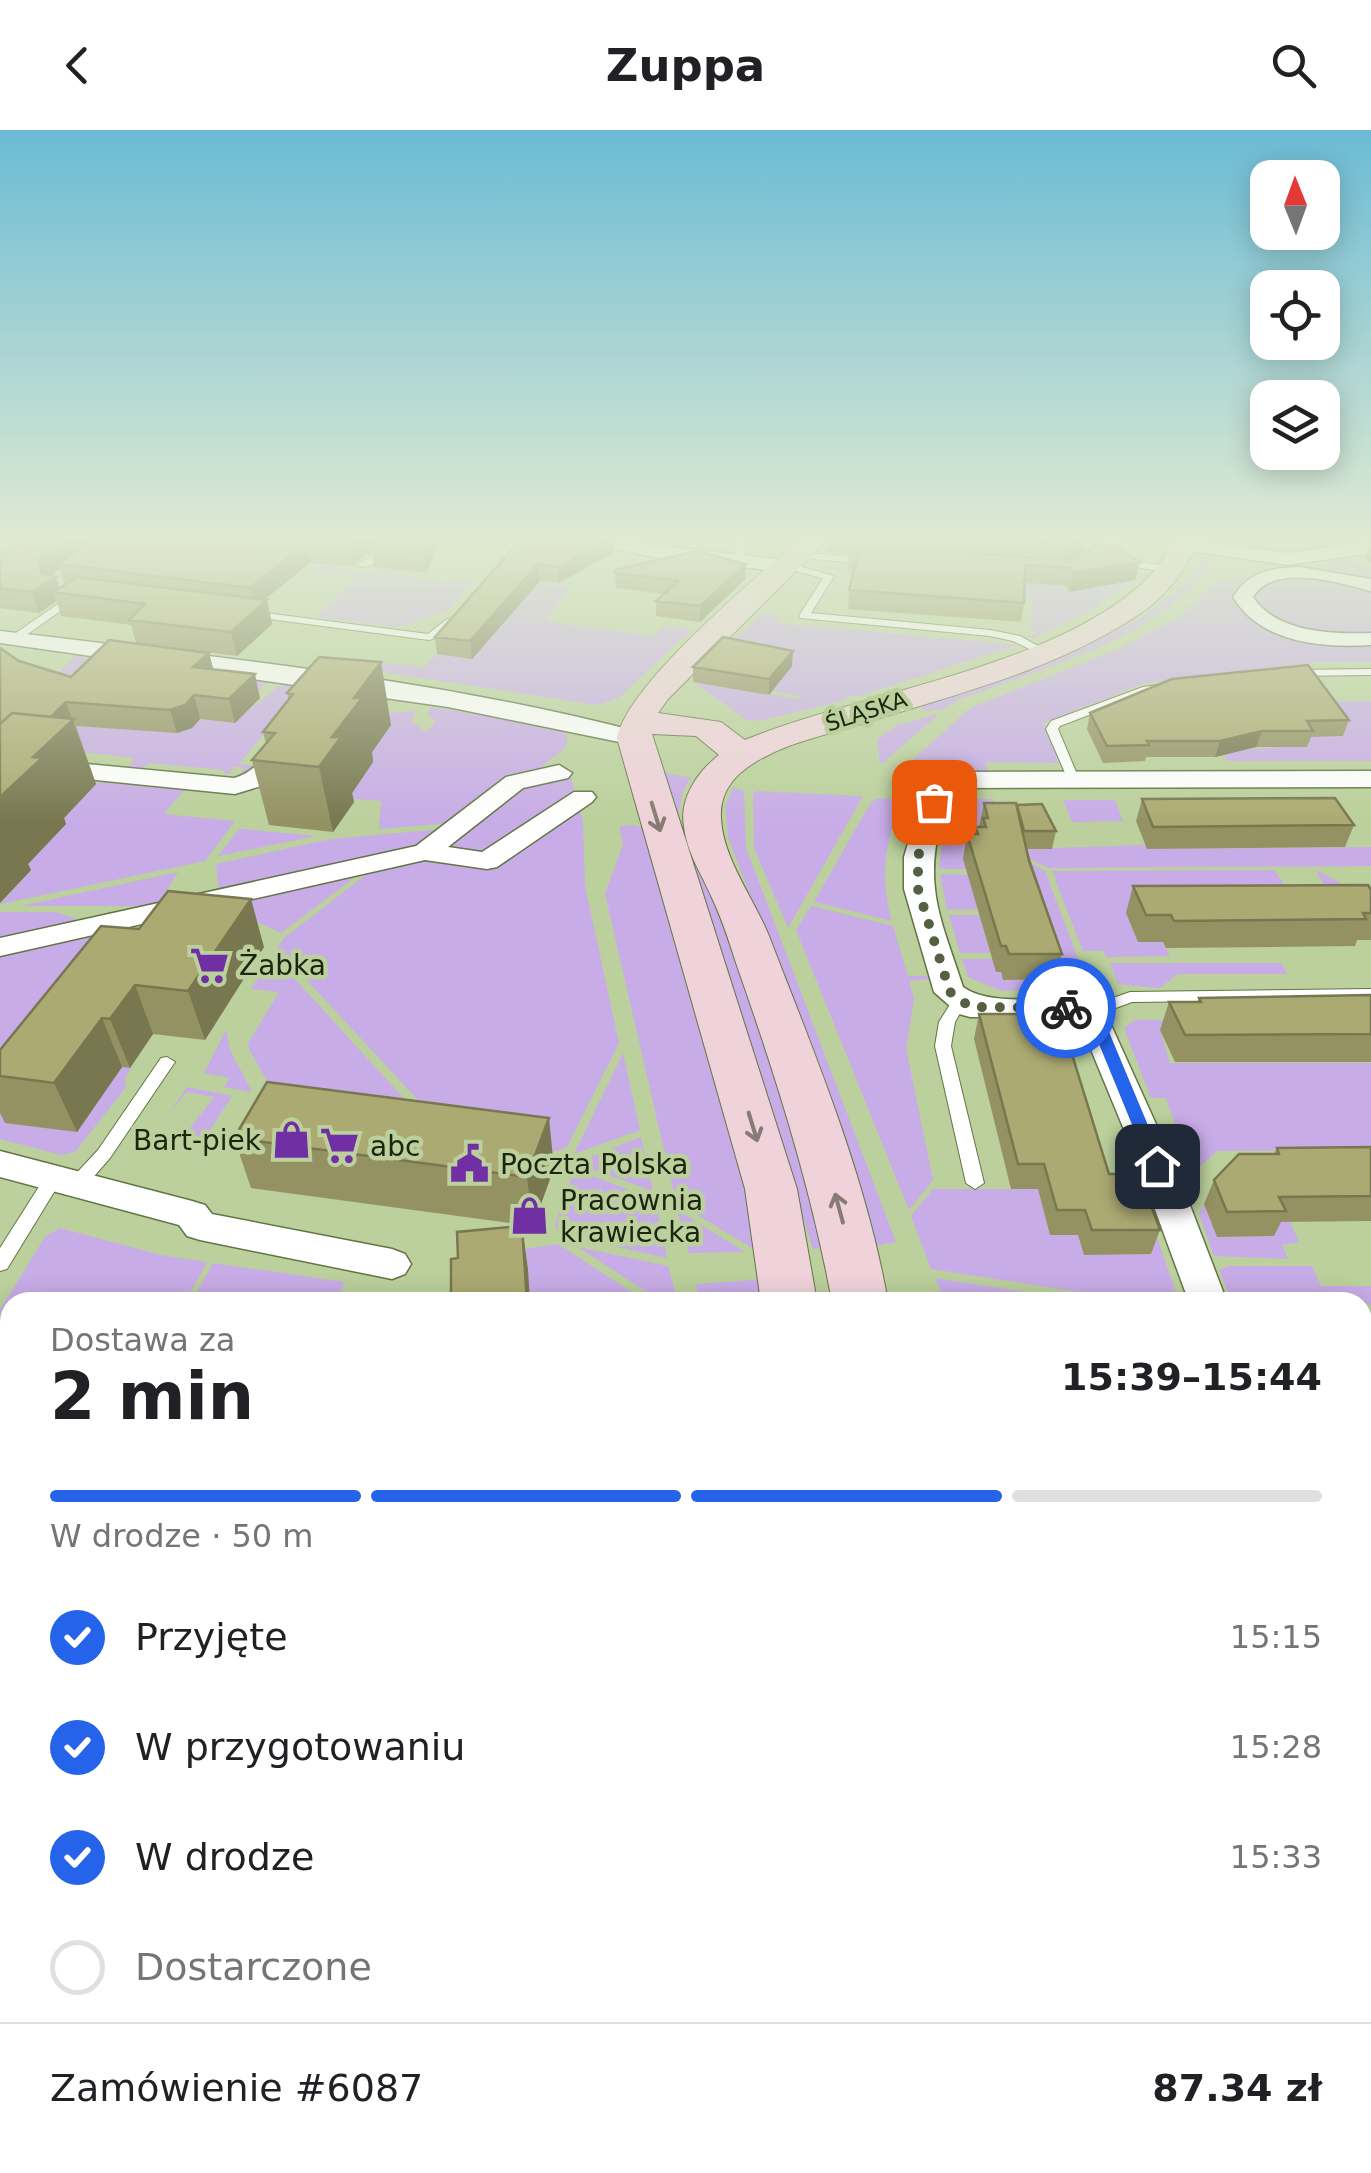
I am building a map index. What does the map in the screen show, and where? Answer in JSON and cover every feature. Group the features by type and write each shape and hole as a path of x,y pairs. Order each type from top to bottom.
{"street":[{"path":"718,632 656,692 635,731 772,1188 788,1292"},
{"name":"ŚLĄSKA","path":"738,758 764,745 1044,652 1086,632"},
{"path":"1313,632 1325,638 1371,639"},
{"path":"7,638 508,710 635,731 684,752 738,758"},
{"path":"0,786 16,772 34,766 236,786 249,784 262,778 339,683"},
{"path":"738,758 709,787 702,829 736,905 810,1102 858,1292"},
{"path":"425,852 516,782 559,773"},
{"path":"1204,1292 1157,1166 1091,1012 1080,1008 970,1007 950,992 918,889 918,857 934,802 943,785 951,780 1371,780"},
{"path":"0,946 425,852 488,860 583,797"},
{"path":"0,1164 192,1215 200,1226 392,1264"}],"lane":[{"path":"392,632 429,637 440,632"},
{"path":"991,632 1016,638 1044,652"},
{"path":"1272,675 1371,672"},
{"path":"1074,780 1052,728 1055,724 1147,688 1192,684"},
{"path":"1091,1012 1130,997 1371,994"},
{"path":"959,1001 947,1022 942,1046 975,1183"},
{"path":"0,1264 65,1182 104,1154 168,1062"}],"shaded area":[{"path":"493,632 627,632 654,636 657,632 688,632 620,697 598,705 357,668 366,660 424,668 437,654 472,658"},
{"path":"743,632 879,632 1018,645 862,695 844,697 846,700 759,721 747,720 693,682 800,699 802,696 748,687 723,652"},
{"path":"1112,632 1128,632 1064,662 958,700 945,709 927,711 920,707 953,693"},
{"path":"1150,632 1371,632 1371,662 1317,662 1145,683 1043,723 1059,763 986,762 989,773 932,772 907,765 970,708 1118,649"},
{"path":"75,656 268,682 233,713 244,714 280,685 300,686 268,735 263,735 239,764 257,766 239,776 244,768 233,766 230,774 223,774 225,770 149,763 141,771 126,770 135,758 82,752 32,695 65,666 77,670 67,665"},
{"path":"1371,701 1371,761 1228,761 1210,732 1254,749 1280,747 1279,702"},
{"path":"431,707 566,729 567,746 532,775 450,823 379,829 381,801 330,797 330,718 415,711 412,722 426,732 436,721 427,715"},
{"path":"940,713 880,764 877,739 896,726"},
{"path":"662,772 691,778 683,791 678,816 717,907 798,1133 823,1248 813,1249"},
{"path":"571,777 575,794 480,854 439,848 520,786"},
{"path":"98,782 184,790 164,814 235,821 205,861 0,904 30,871 5,867 41,821 68,813"},
{"path":"733,787 744,791 746,848 896,1242 871,1247 779,972 728,837 725,807"},
{"path":"753,793 863,796 788,928 754,848"},
{"path":"886,798 902,801 886,860 892,921 814,902 870,804"},
{"path":"964,799 993,799 1002,828 966,869 939,869 948,821"},
{"path":"1063,800 1115,800 1123,821 1072,822"},
{"path":"571,809 580,811 583,820 585,886 619,1043 567,1147 539,1153 504,1149 470,1140 443,1127 277,948 284,938 376,867 423,856 491,866"},
{"path":"619,826 645,828 746,1166 757,1251 676,1202 605,894 623,844"},
{"path":"242,829 316,836 218,856"},
{"path":"442,829 416,849 219,892 216,864 331,839"},
{"path":"1145,845 1147,849 1371,847 1371,866 1048,868 1024,856 1022,849"},
{"path":"1019,856 1045,871 1084,974 1070,987 1002,991 968,977 962,959 992,959"},
{"path":"1274,870 1288,890 1325,888 1316,870 1371,900 1138,942 1163,942 1170,956 1106,957 1104,951 1083,951 1051,871"},
{"path":"178,872 157,906 21,906"},
{"path":"362,872 281,933 222,905"},
{"path":"940,874 968,875 978,909 947,910"},
{"path":"811,906 893,926 908,976 930,979 909,981 914,999 906,1048 933,1180 909,1210 796,930"},
{"path":"0,912 55,912 86,922 0,941"},
{"path":"949,915 979,915 990,953 960,953"},
{"path":"96,929 122,933 0,1090 0,952"},
{"path":"273,955 430,1127 281,1106 247,1045 279,992 251,989"},
{"path":"1110,963 1281,963 1287,974 1178,974 1160,988 1118,984"},
{"path":"1135,1020 1187,1020 1160,1030 1170,1063 1371,1063 1371,1150 1217,1151 1193,1173 1166,1098 1151,1098 1124,1028"},
{"path":"226,1030 230,1050 252,1092 224,1087 230,1078 204,1073"},
{"path":"623,1053 640,1130 574,1154"},
{"path":"122,1067 131,1068 125,1078 126,1087 75,1152 61,1155 0,1139 0,1104 76,1132"},
{"path":"187,1087 232,1096 200,1146 186,1143 187,1132 214,1097 187,1092 171,1111"},
{"path":"641,1137 653,1191 580,1165 581,1161"},
{"path":"578,1171 655,1199 667,1258 559,1234 555,1225 572,1175"},
{"path":"933,1189 1038,1189 1050,1234 1078,1235 1084,1255 1150,1217 1176,1292 1079,1292 931,1269 911,1216"},
{"path":"1204,1204 1217,1237 1273,1236 1268,1222 1290,1222 1299,1242 1282,1245 1288,1259 1214,1256 1199,1214"},
{"path":"677,1210 745,1252 689,1253"},
{"path":"60,1228 161,1255 207,1262 189,1292 11,1292 45,1237"},
{"path":"558,1244 632,1292 529,1292 528,1269 491,1254"},
{"path":"578,1247 668,1266 675,1292 647,1292"},
{"path":"213,1263 345,1282 340,1292 197,1292"},
{"path":"1229,1266 1312,1266 1321,1286 1371,1286 1371,1292 1228,1292 1219,1270"},
{"path":"935,1278 1025,1292 941,1292"},
{"path":"768,1279 769,1292 698,1292 696,1284"}],"building":[{"path":"439,632 478,632 470,641 435,637"},
{"path":"723,637 793,651 769,679 693,667"},
{"path":"109,640 209,653 193,667 255,674 229,699 194,695 185,705 170,710 66,702 51,717 12,713 0,724 0,648 19,661 71,677"},
{"path":"319,657 381,662 354,698 362,698 332,737 341,737 319,767 252,760 275,733 263,732 293,694 287,693"},
{"path":"1308,665 1349,720 1307,721 1313,731 1262,731 1220,741 1147,741 1149,745 1107,746 1090,713 1172,679"},
{"path":"12,713 74,719 33,757 42,758 0,797 0,724"},
{"path":"1335,798 1354,825 1153,827 1142,799"},
{"path":"984,803 1016,803 1029,861 1062,954 1009,954 1006,946 1001,946 967,834 978,834 975,827 986,827"},
{"path":"1042,804 1056,831 1024,831 1017,805"},
{"path":"1368,885 1371,913 1363,913 1366,919 1174,921 1171,915 1146,915 1133,886"},
{"path":"168,891 251,899 188,991 135,985 110,1019 102,1018 54,1083 0,1076 0,1050 101,926 139,929"},
{"path":"1371,995 1371,1034 1185,1035 1169,1002 1201,1002 1199,998"},
{"path":"979,1014 1042,1014 1049,1035 1066,1035 1109,1174 1123,1174 1125,1184 1148,1197 1160,1230 1092,1230 1085,1210 1057,1210 1044,1164 1018,1164"},
{"path":"267,1082 549,1118 527,1177 234,1138"},
{"path":"1371,1147 1371,1196 1279,1197 1286,1211 1227,1212 1214,1180 1239,1154 1279,1154 1277,1148"},
{"path":"522,1226 526,1292 451,1292 451,1259 458,1258 457,1232"}],"way so far":[{"path":"934,802 918,857 918,889 950,992 970,1007 1066,1008"}],"place":[{"name":"Żabka","path":"209,965"},
{"name":"Bart-piek","path":"291,1140"},
{"name":"abc","path":"340,1146"},
{"name":"Poczta Polska","path":"470,1164"},
{"name":"Pracownia krawiecka","path":"530,1216"}],"route":[{"path":"1066,1008 1091,1012 1097,1020 1157,1166"}]}
